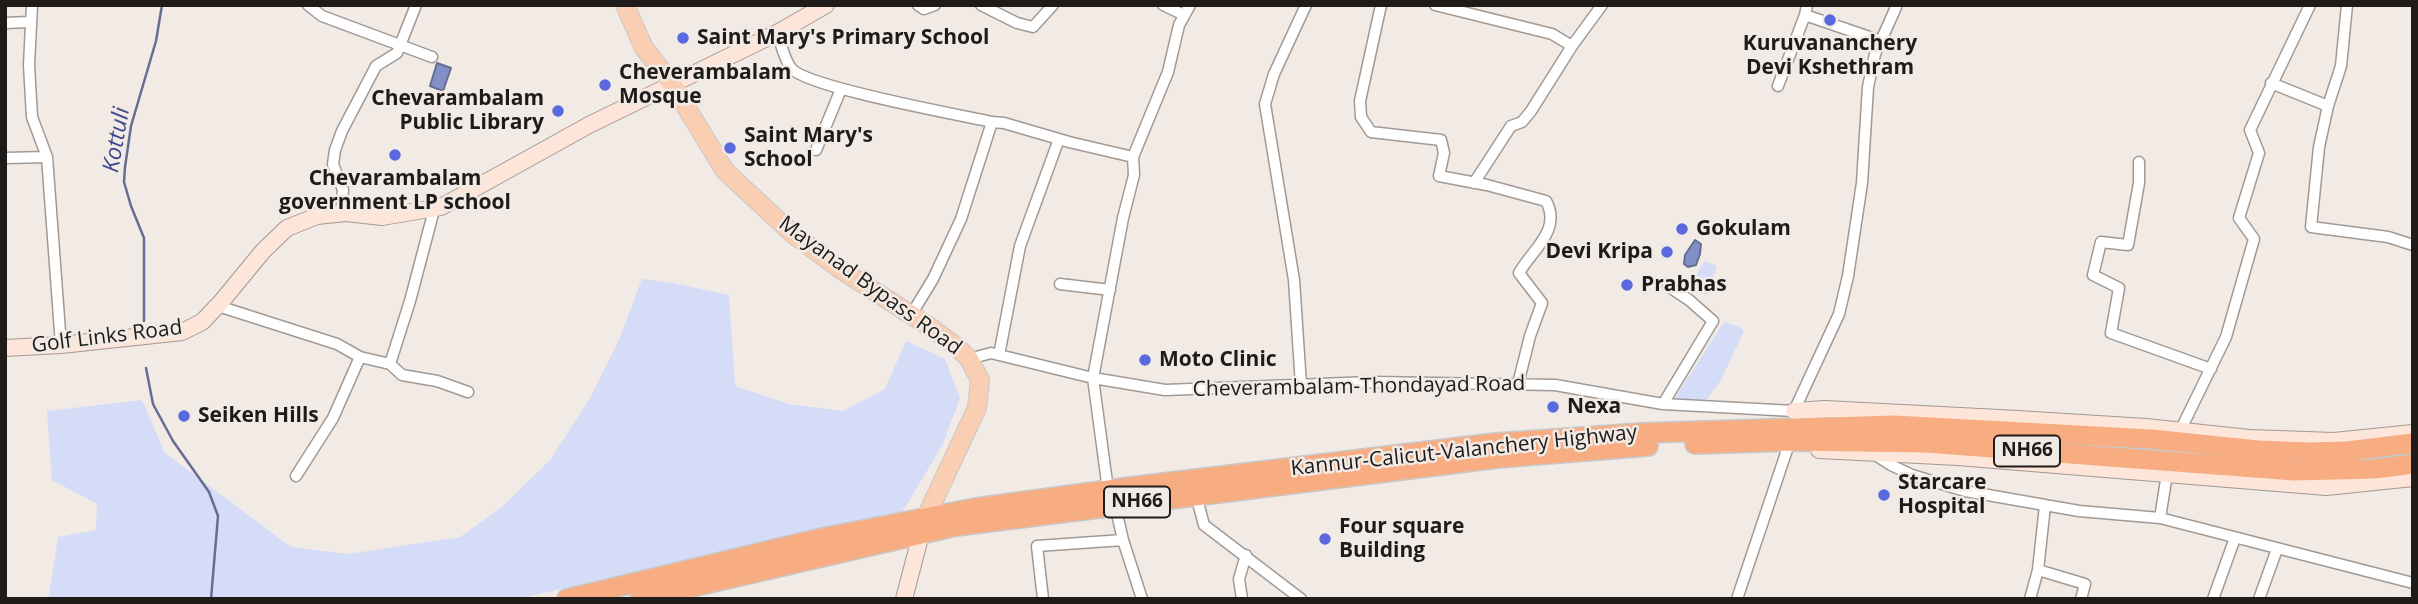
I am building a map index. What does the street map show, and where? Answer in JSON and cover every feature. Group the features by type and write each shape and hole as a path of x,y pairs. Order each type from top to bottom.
{"highway":[{"name":"Kannur-Calicut-Valanchery Highway","path":"568,599 822,538 923,526 956,526 1111,498 1496,443 1642,433 1894,425 2294,471 2375,469 2413,464"},
{"name":"Kannur-Calicut-Valanchery Highway","path":"1111,498 1196,495 1497,458 1641,446 1790,441 2056,443 2307,452 2347,451 2413,443"},
{"name":"Kannur-Calicut-Valanchery Highway","path":"640,599 923,526"}],"main road":[{"name":"Mayanad Bypass Road","path":"625,5 644,48 672,84 725,171 794,235 839,269 957,347 969,359 980,380 977,408 923,526"}],"street":[{"path":"32,5 29,22 32,117 47,157 61,345"},
{"path":"308,5 322,16 432,57"},
{"path":"341,213 343,190 333,164 335,150 376,66 397,53 416,5"},
{"name":"Golf Links Road","path":"5,348 182,332 202,322 263,251 288,228 317,216 341,213 382,217 434,210 589,125 777,33 826,5"},
{"path":"918,5 924,9 935,5"},
{"path":"981,5 1017,23 1033,27 1053,5"},
{"path":"1142,599 1111,498 1093,378 1123,218 1134,175 1133,157 1168,72 1178,25 1187,10 1163,5"},
{"path":"1301,385 1294,280 1265,103 1274,74 1306,5"},
{"path":"1381,5 1360,102 1361,117 1371,132 1441,139 1444,153 1439,176 1546,201 1550,208 1552,218 1548,231 1519,273 1542,303 1530,336 1518,384"},
{"path":"1435,5 1552,34 1572,46"},
{"path":"1474,183 1511,126 1522,122 1531,111 1572,46 1602,5"},
{"path":"1898,5 1875,54 1868,87 1862,183 1839,314 1794,411 1839,410 2056,443 2167,474 2326,487 2413,478"},
{"path":"2180,431 2226,337 2254,239 2239,218 2259,153 2250,130 2310,5"},
{"path":"2347,5 2341,66 2319,147 2311,227 2388,237 2413,245"},
{"path":"1778,86 1806,10 1881,41"},
{"path":"5,23 29,22"},
{"path":"777,33 791,68 799,74 841,89 1004,123 1133,157"},
{"path":"2271,83 2328,106"},
{"path":"816,150 841,89"},
{"path":"911,315 933,279 961,219 992,122"},
{"path":"999,355 1020,246 1059,139"},
{"path":"5,158 47,157"},
{"path":"2139,162 2139,183 2128,245 2101,242 2093,275 2119,288 2111,333 2211,369"},
{"path":"390,364 434,210"},
{"path":"1060,284 1110,290"},
{"path":"1663,404 1713,321 1668,286"},
{"path":"218,306 337,344 360,357 390,364 402,375 438,381 468,393"},
{"name":"Cheverambalam-Thondayad Road","path":"969,359 991,353 1093,378 1165,390 1372,382 1555,385 1663,404 1794,411"},
{"path":"296,476 332,418 360,357"},
{"path":"1737,599 1790,441 1808,450 1873,453 2056,443 2180,431 2249,438 2334,441 2413,433"},
{"path":"1873,453 1891,465 1938,484 1983,496 2079,511 2160,518 2413,583"},
{"path":"2160,518 2167,474"},
{"path":"1196,495 1204,525 1301,599"},
{"path":"2030,599 2038,570 2045,506"},
{"path":"904,599 923,526"},
{"path":"2213,599 2235,538"},
{"path":"1044,599 1037,546 1123,540"},
{"path":"2259,599 2277,549"},
{"path":"1242,599 1239,579 1246,555"},
{"path":"2038,570 2085,584 2081,599"}],"shaded area":[{"path":"1704,261 1717,266 1707,295 1689,289"},
{"path":"642,279 729,295 735,386 789,404 843,411 885,389 906,341 945,359 960,398 943,444 903,511 518,599 44,599 49,595 58,537 96,530 97,504 52,480 47,411 142,400 165,453 291,547 348,554 460,537 503,506 550,460 589,400 619,340"},
{"path":"1724,322 1744,331 1721,380 1704,403 1675,398"}],"water":[{"path":"437,63 451,68 443,91 430,86"},
{"path":"1695,240 1701,244 1700,254 1696,265 1688,267 1684,264 1685,255"}],"waterway":[{"name":"Kottuli","path":"144,321 144,238 124,182 131,126 156,41 162,5"},
{"name":"Kottuli","path":"146,368 153,404 173,441 209,492 218,516 211,599"}],"place":[{"name":"Kuruvananchery Devi Kshethram","path":"1830,20"},
{"name":"Saint Mary's Primary School","path":"683,38"},
{"name":"Cheverambalam Mosque","path":"605,85"},
{"name":"Chevarambalam Public Library","path":"558,111"},
{"name":"Saint Mary's School","path":"730,148"},
{"name":"Chevarambalam government LP school","path":"395,155"},
{"name":"Gokulam","path":"1682,229"},
{"name":"Devi Kripa","path":"1667,252"},
{"name":"Prabhas","path":"1627,285"},
{"name":"Moto Clinic","path":"1145,360"},
{"name":"Nexa","path":"1553,407"},
{"name":"Seiken Hills","path":"184,416"},
{"name":"Starcare Hospital","path":"1884,495"},
{"name":"Four square Building","path":"1325,539"}]}
